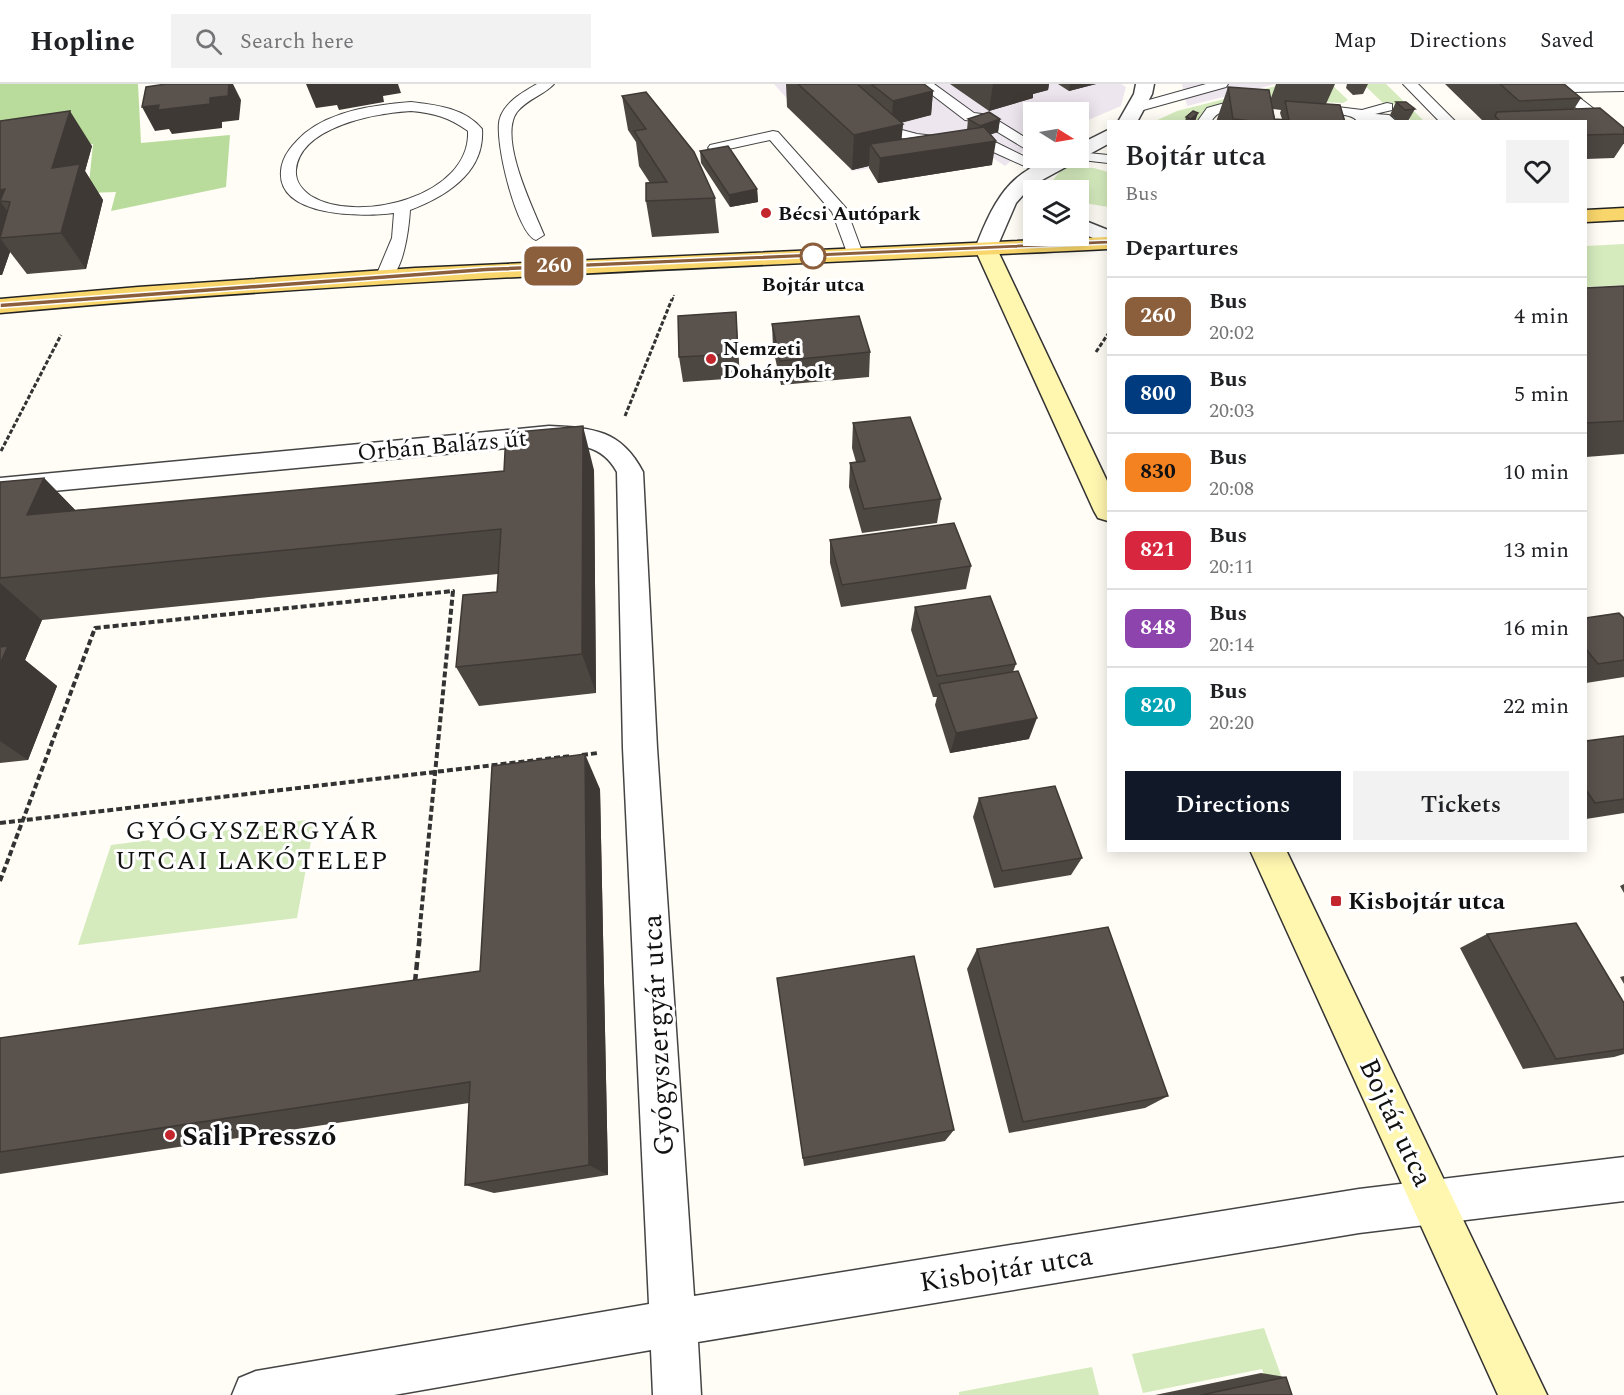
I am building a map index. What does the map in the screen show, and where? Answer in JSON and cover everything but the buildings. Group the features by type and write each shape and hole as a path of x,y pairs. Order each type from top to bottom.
{"main road":[{"path":"1587,216 1624,214"},
{"path":"0,306 385,276 1107,243"}],"street":[{"path":"1131,115 1145,84"},
{"path":"1089,147 1107,137"},
{"path":"1045,170 1004,203 986,249 1107,509"},
{"path":"1089,229 1107,238"},
{"name":"Orbán Balázs út","path":"0,487 549,435 600,440 613,448"},
{"path":"613,448 624,456 630,472 640,748"},
{"name":"Gyógyszergyár utca","path":"640,748 677,1395"},
{"name":"Bojtár utca","path":"1269,852 1523,1395"},
{"name":"Kisbojtár utca","path":"674,1323 1433,1200 1624,1179"},
{"path":"256,1395 674,1323"}],"lane":[{"path":"536,235 504,146 506,120 511,110 547,84"},
{"path":"925,84 970,117 984,118 1023,143"},
{"path":"1131,115 1221,84"},
{"path":"1410,84 1447,120"},
{"path":"815,93 832,86 882,129 917,138 941,132 992,146 1045,170"},
{"path":"1555,86 1624,87"},
{"path":"1555,86 1624,139"},
{"path":"1205,120 1207,114 1231,105 1272,105"},
{"path":"425,107 455,113 475,129 477,137 471,159 447,183 429,196 402,207 351,210 333,208 307,198 290,183 288,173 293,154 309,137 323,129 370,111 425,107"},
{"path":"1321,109 1355,112 1366,120 1384,118 1389,115"},
{"path":"715,148 773,135 840,211 855,254"},
{"path":"1089,156 1107,159"},
{"path":"385,276 399,238 402,207"}],"path":[{"path":"613,448 674,293"},
{"path":"0,452 45,370 62,333"},
{"path":"1096,352 1107,336"},
{"path":"0,881 94,628 453,591 414,988"},
{"path":"0,823 640,748"}],"shaded area":[{"path":"774,84 1121,84 1126,87 1121,106 1089,120 1089,102 1023,102 1023,151 1005,166 982,151 852,171"},
{"path":"1182,84 1276,84 1187,106"}],"green space":[{"path":"0,84 138,84 141,143 230,135 226,187 111,211 116,192 88,193 93,144 0,155"},
{"path":"1284,84 1331,84 1348,100 1343,103 1264,100 1240,102 1220,105 1205,111 1200,120 1157,120 1177,111"},
{"path":"1363,84 1386,84 1423,120 1411,120 1391,102 1383,103"},
{"path":"1066,168 1094,168 1107,172 1107,207 1089,204 1089,180 1053,180"},
{"path":"1624,244 1624,285 1587,287 1587,246"},
{"path":"315,819 297,918 78,945 111,845"},
{"path":"1264,1328 1288,1395 1271,1395 1262,1369 1143,1393 1132,1354"},
{"path":"1092,1367 1099,1395 959,1395 959,1392"}],"bus line":[{"name":"260","path":"0,306 90,297 486,269 1107,243"}],"place":[{"name":"Bécsi Autópark","path":"766,213"},
{"name":"Bojtár utca","path":"813,256"},
{"name":"Nemzeti Dohánybolt","path":"711,359"},
{"name":"Kisbojtár utca","path":"1336,901"},
{"name":"Sali Presszó","path":"170,1135"}],"district":[{"name":"GYÓGYSZERGYÁR UTCAI LAKÓTELEP","path":"252,845"}]}
